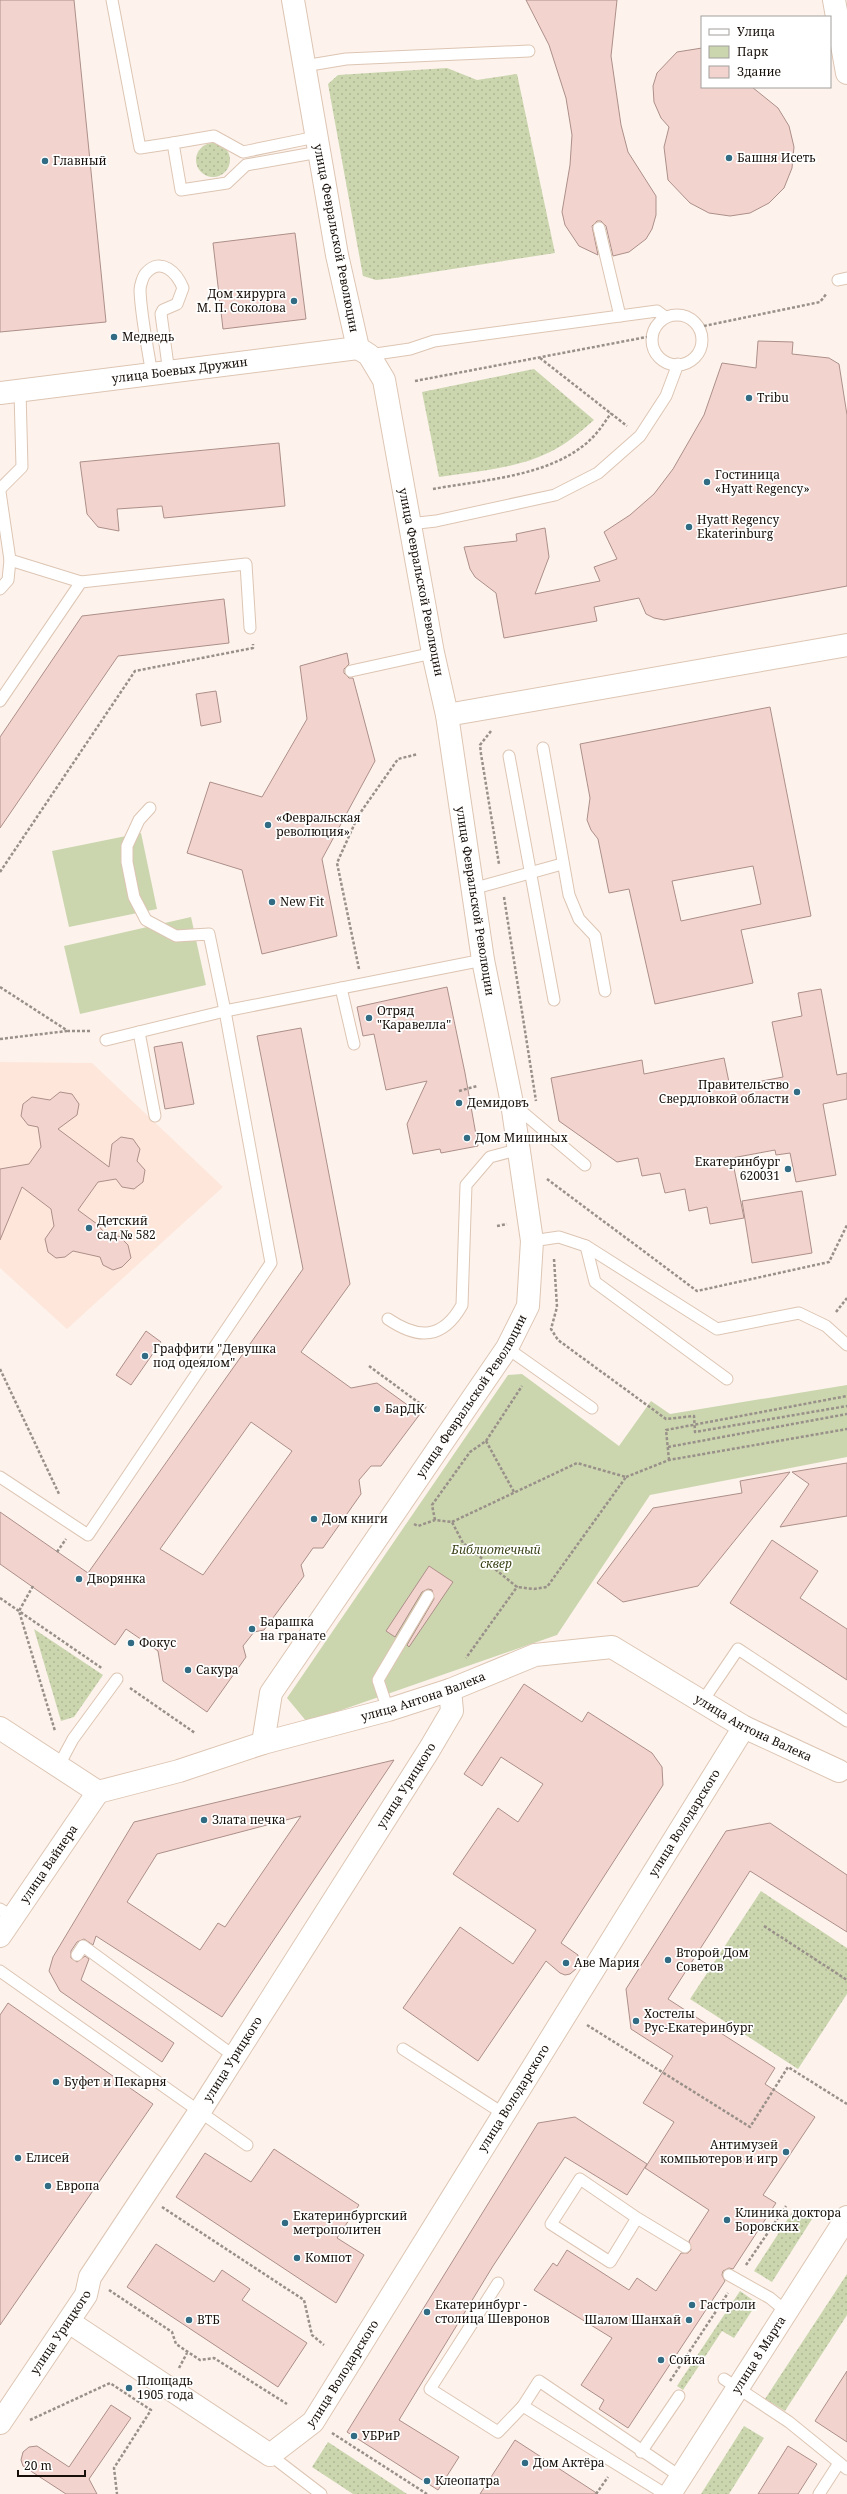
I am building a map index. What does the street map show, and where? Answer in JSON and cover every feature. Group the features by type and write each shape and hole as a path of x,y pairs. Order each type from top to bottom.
{"street":[{"name":"улица Февральской Революции","path":"263,1743 271,1693 507,1348 528,1306 532,1241 520,1149 512,1103 483,960 448,715 433,653 384,380 364,351 337,255 293,0"},
{"path":"834,0 847,73"},
{"name":"улица Боевых Дружин","path":"10,393 364,351"},
{"path":"448,715 847,646"},
{"name":"улица Антона Валека","path":"98,1792 179,1771 263,1743 388,1710 450,1690 534,1656 612,1648 744,1727 843,1774"},
{"name":"улица Урицкого","path":"0,2423 69,2322 86,2295 90,2277 200,2111 448,1718 452,1711 450,1690"},
{"name":"улица Володарского","path":"270,2455 313,2422 744,1727"},
{"path":"0,1728 98,1792"},
{"name":"улица Вайнера","path":"0,1936 6,1913 98,1792"},
{"name":"улица 8 Марта","path":"676,2486 730,2384 787,2312 847,2217"},
{"path":"69,2322 270,2455"}],"lane":[{"path":"112,0 140,148 214,136 243,152 318,145"},
{"path":"304,66 346,59 529,51"},
{"path":"174,143 181,190 228,183 246,165 318,145"},
{"path":"599,228 620,316"},
{"path":"165,266 172,270 183,288 177,304 163,310 161,314 160,374 140,288 146,273 154,268 165,266"},
{"path":"364,351 410,349 434,341 657,311 665,317"},
{"path":"680,315 694,321 699,328 702,335 700,350 689,362 678,364 666,362 655,352 652,336 659,322 665,317 680,315"},
{"path":"409,524 436,521 554,495 598,473 640,436 666,396 678,364"},
{"path":"0,489 22,467 10,393"},
{"path":"0,492 10,560 8,580 0,589"},
{"path":"10,560 81,582 246,564 250,628"},
{"path":"0,701 81,582"},
{"path":"351,671 433,653"},
{"path":"543,748 562,864 569,895 579,919 595,936 605,991"},
{"path":"509,756 529,874 554,1000"},
{"path":"0,1478 88,1536 272,1263 225,1011 209,934 176,936 146,920 134,897 127,862 127,846 139,820 150,808"},
{"path":"472,889 562,864"},
{"path":"106,1040 225,1011 483,960"},
{"path":"341,988 354,1044"},
{"path":"139,1032 155,1116"},
{"path":"512,1103 585,1165"},
{"path":"388,1319 401,1328 416,1333 444,1329 454,1320 462,1305 466,1185 490,1157 520,1149"},
{"path":"532,1241 559,1237 586,1246 717,1329 799,1313 826,1326 847,1345"},
{"path":"586,1246 595,1282 727,1379"},
{"path":"507,1348 592,1408"},
{"path":"388,1710 378,1680 428,1596"},
{"path":"702,1702 738,1649 847,1721"},
{"path":"58,1767 73,1739 117,1679"},
{"path":"77,1955 83,1946 234,2056"},
{"path":"0,1971 248,2145"},
{"path":"403,2049 504,2114"},
{"path":"638,2218 610,2262 551,2224 580,2179 638,2218 685,2247"},
{"path":"729,2275 770,2298 787,2312"},
{"path":"498,2283 430,2389 498,2432 523,2406 539,2381 641,2452 676,2486"},
{"path":"730,2384 789,2422 843,2466 819,2494"},
{"path":"641,2452 679,2396"},
{"path":"523,2406 665,2494"},
{"path":"270,2455 321,2494"}],"path":[{"path":"699,328 820,302 842,279"},
{"path":"415,381 652,336"},
{"path":"539,358 640,436"},
{"path":"433,489 529,471 555,461 582,446 599,431 611,413"},
{"path":"0,872 135,672 253,648 250,628"},
{"path":"493,729 480,745 481,754 533,1077"},
{"path":"359,971 337,864 358,816 398,759 418,754"},
{"path":"0,987 68,1031"},
{"path":"0,1039 68,1031 84,1033"},
{"path":"459,1090 477,1086"},
{"path":"547,1179 697,1291 829,1262 847,1225"},
{"path":"553,1255 556,1263 557,1307 551,1329 558,1340 666,1418 694,1416 695,1432 847,1406"},
{"path":"369,1366 426,1408"},
{"path":"0,1369 75,1527"},
{"path":"435,1520 432,1505 470,1452 486,1441 522,1386"},
{"path":"669,1460 666,1430 847,1396"},
{"path":"668,1447 847,1414"},
{"path":"452,1522 463,1543 517,1587 534,1589 547,1587 626,1477 669,1460 847,1429"},
{"path":"486,1441 514,1492"},
{"path":"412,1522 418,1526 435,1520 452,1522 577,1463 626,1477"},
{"path":"32,1586 19,1611 55,1731"},
{"path":"464,1661 517,1587"},
{"path":"0,1598 195,1733"},
{"path":"764,1926 847,1980"},
{"path":"588,2025 750,2127 788,2067 847,2104"},
{"path":"168,2211 304,2300 312,2335 324,2345"},
{"path":"104,2286 172,2332 176,2344 187,2353 200,2360 214,2358 286,2404"},
{"path":"177,2371 187,2353"},
{"path":"26,2421 110,2383 151,2410 114,2468 117,2494"},
{"path":"332,2433 427,2494"},
{"path":"596,2494 600,2489"}],"shaded area":[{"name":"Детский сад № 582","path":"0,1062 92,1063 223,1187 67,1329 0,1268"}],"green space":[{"path":"447,68 477,80 517,74 555,253 395,278 376,280 363,276 328,84 338,75"},
{"path":"210,143 216,143 220,144 227,150 230,160 229,167 223,174 216,177 210,177 206,176 199,170 196,163 196,157 197,153 203,146"},
{"path":"534,369 594,420 573,438 537,458 496,469 439,477 422,392"},
{"path":"141,833 157,909 69,927 52,851"},
{"path":"191,917 206,985 80,1014 64,946"},
{"name":"Библиотечный сквер","path":"522,1374 619,1446 651,1401 670,1414 847,1385 847,1457 650,1495 557,1635 307,1722 287,1698 508,1375"},
{"path":"34,1629 103,1675 74,1717 61,1721"},
{"path":"761,1891 847,1948 847,1994 798,2069 690,1999"},
{"path":"795,2208 812,2219 772,2282 754,2271"},
{"path":"847,2274 847,2315 785,2411 765,2399"},
{"path":"740,2291 757,2303 734,2338 722,2331 683,2390 677,2386"},
{"path":"744,2426 764,2438 729,2494 701,2494"},
{"path":"328,2442 407,2494 353,2494 312,2467"}],"building":[{"name":"Главный","path":"0,0 74,0 106,322 0,332"},
{"path":"526,0 617,0 611,56 621,125 628,152 656,196 656,215 652,229 646,239 629,252 613,256 606,226 601,221 597,221 592,226 598,255 579,246 565,225 562,212 570,165 572,135 566,98 549,45"},
{"name":"Башня Исеть","path":"701,48 701,88 753,88 778,108 789,126 794,147 792,168 784,188 769,203 750,213 730,216 709,213 690,203 668,180 664,147 669,127 661,118 654,102 653,86 657,73 677,52"},
{"path":"295,233 306,319 223,329 213,243"},
{"path":"758,341 793,342 792,354 829,358 839,364 847,415 847,586 664,620 654,618 646,614 639,598 594,607 597,621 504,638 496,593 475,577 470,569 464,547 517,541 516,534 545,528 549,557 535,594 600,581 594,567 617,559 604,532 630,515 654,494 673,469 704,415 722,363 756,368"},
{"path":"279,443 285,506 164,518 162,506 117,509 119,531 98,527 87,514 80,462"},
{"path":"224,599 229,643 118,656 0,828 0,737 82,616"},
{"name":"«Февральская революция»","path":"347,653 349,664 344,669 344,673 349,678 353,678 375,761 322,859 337,936 262,954 242,870 187,853 210,782 262,797 307,719 300,666"},
{"path":"216,691 221,722 201,726 196,694"},
{"path":"770,707 811,916 741,930 753,983 655,1004 629,889 609,893 598,839 591,830 587,820 590,798 580,744","holes":["753,866 761,904 681,921 672,881"]},
{"path":"447,987 465,1073 478,1146 441,1153 440,1149 413,1154 407,1124 427,1081 386,1090 374,1034 363,1036 357,1007"},
{"path":"821,989 837,1075 847,1073 847,1099 823,1104 836,1175 796,1182 790,1153 776,1155 775,1150 732,1158 744,1218 710,1224 707,1207 689,1211 685,1189 665,1193 660,1173 642,1176 638,1158 617,1162 559,1121 551,1078 642,1060 644,1074 724,1058 730,1087 783,1077 772,1022 802,1016 798,993"},
{"path":"301,1028 350,1284 301,1352 351,1388 377,1383 420,1414 381,1466 371,1466 359,1480 361,1494 323,1548 313,1548 301,1565 304,1576 264,1630 254,1632 243,1646 246,1657 207,1712 163,1681 158,1651 126,1629 115,1645 0,1564 0,1512 88,1573 303,1269 257,1036","holes":["251,1422 292,1451 203,1575 160,1549"]},
{"path":"182,1042 194,1104 165,1109 154,1047"},
{"path":"60,1092 72,1094 79,1104 77,1115 58,1129 109,1167 112,1144 121,1137 133,1139 140,1149 137,1161 145,1170 143,1182 134,1189 122,1187 116,1179 98,1182 78,1210 97,1224 109,1238 119,1236 128,1245 131,1258 122,1267 113,1270 103,1265 100,1257 73,1251 65,1257 56,1258 48,1252 45,1239 54,1226 51,1209 22,1187 0,1240 0,1169 29,1164 41,1147 38,1127 28,1125 21,1116 23,1104 32,1097 50,1100"},
{"path":"802,1191 812,1253 752,1263 742,1201"},
{"path":"146,1331 161,1342 131,1385 116,1375"},
{"path":"847,1463 847,1516 780,1527 809,1484 792,1472"},
{"path":"790,1472 698,1586 623,1602 597,1583 653,1508 742,1493 740,1481"},
{"path":"772,1540 818,1571 800,1598 847,1629 847,1680 730,1603"},
{"path":"429,1566 453,1582 409,1647 407,1645 434,1599 432,1590 428,1589 422,1592 395,1637 386,1631"},
{"path":"524,1684 582,1722 588,1712 652,1753 662,1767 663,1785 561,1943 578,1955 577,1968 570,1974 565,1975 560,1973 546,1961 478,2061 403,2008 460,1927 513,1964 536,1930 453,1874 498,1808 518,1822 543,1784 501,1757 482,1786 464,1774"},
{"path":"394,1760 222,2017 96,1936 93,1945 84,1939 77,1942 71,1951 71,1958 77,1962 85,1956 89,1959 81,1980 174,2043 162,2062 60,1991 49,1971 53,1957 134,1822","holes":["301,1816 225,1927 218,1923 200,1950 127,1902 157,1854"]},
{"path":"770,1823 847,1875 847,1932 750,1871 668,1999 775,2068 765,2084 815,2117 763,2195 776,2203 733,2269 729,2268 723,2271 722,2275 725,2281 628,2428 599,2409 604,2400 581,2385 612,2338 534,2290 553,2263 557,2266 567,2250 629,2290 637,2278 656,2291 681,2253 688,2253 691,2250 689,2241 709,2210 645,2168 674,2122 643,2103 673,2056 631,2029 626,1989 726,1831"},
{"name":"Европа","path":"8,2003 153,2104 0,2325 0,2015"},
{"path":"575,2117 647,2164 627,2195 565,2157 493,2266 399,2420 459,2457 438,2490 347,2432 538,2123"},
{"path":"274,2149 359,2205 337,2238 364,2255 336,2303 176,2197 205,2153 251,2182"},
{"path":"156,2244 214,2282 222,2270 250,2289 242,2300 307,2343 278,2387 127,2287"},
{"path":"847,2371 847,2442 815,2421"},
{"path":"111,2405 131,2418 89,2479 97,2494 66,2494 23,2466 21,2460 23,2452 29,2447 37,2446 69,2467"},
{"name":"Дом Актёра","path":"515,2440 598,2494 480,2494"},
{"path":"788,2446 817,2464 798,2494 758,2494"}],"place":[{"name":"Башня Исеть","path":"729,158"},
{"name":"Главный","path":"45,161"},
{"name":"Дом хирурга М. П. Соколова","path":"294,301"},
{"name":"Медведь","path":"114,337"},
{"name":"Tribu","path":"749,398"},
{"name":"Гостиница «Hyatt Regency»","path":"707,482"},
{"name":"Hyatt Regency Ekaterinburg","path":"689,527"},
{"name":"«Февральская революция»","path":"268,825"},
{"name":"New Fit","path":"272,902"},
{"name":"Отряд \"Каравелла\"","path":"369,1018"},
{"name":"Правительство Свердловкой области","path":"797,1092"},
{"name":"Демидовъ","path":"459,1103"},
{"name":"Дом Мишиных","path":"467,1138"},
{"name":"Екатеринбург 620031","path":"788,1169"},
{"name":"Детский сад № 582","path":"89,1228"},
{"name":"Граффити \"Девушка под одеялом\"","path":"145,1356"},
{"name":"БарДК","path":"377,1409"},
{"name":"Дом книги","path":"314,1519"},
{"name":"Дворянка","path":"79,1579"},
{"name":"Барашка на гранате","path":"252,1629"},
{"name":"Фокус","path":"131,1643"},
{"name":"Сакура","path":"188,1670"},
{"name":"Злата печка","path":"204,1820"},
{"name":"Второй Дом Советов","path":"668,1960"},
{"name":"Аве Мария","path":"566,1963"},
{"name":"Хостелы Рус-Екатеринбург","path":"636,2021"},
{"name":"Буфет и Пекарня","path":"56,2082"},
{"name":"Антимузей компьютеров и игр","path":"786,2152"},
{"name":"Елисей","path":"18,2158"},
{"name":"Европа","path":"48,2186"},
{"name":"Клиника доктора Боровских","path":"727,2220"},
{"name":"Екатеринбургский метрополитен","path":"285,2223"},
{"name":"Компот","path":"297,2258"},
{"name":"Гастроли","path":"692,2305"},
{"name":"Екатеринбург - столица Шевронов","path":"427,2312"},
{"name":"ВТБ","path":"189,2320"},
{"name":"Шалом Шанхай","path":"689,2320"},
{"name":"Сойка","path":"661,2360"},
{"name":"Площадь 1905 года","path":"129,2388"},
{"name":"УБРиР","path":"354,2436"},
{"name":"Дом Актёра","path":"525,2463"},
{"name":"Клеопатра","path":"427,2481"}]}
